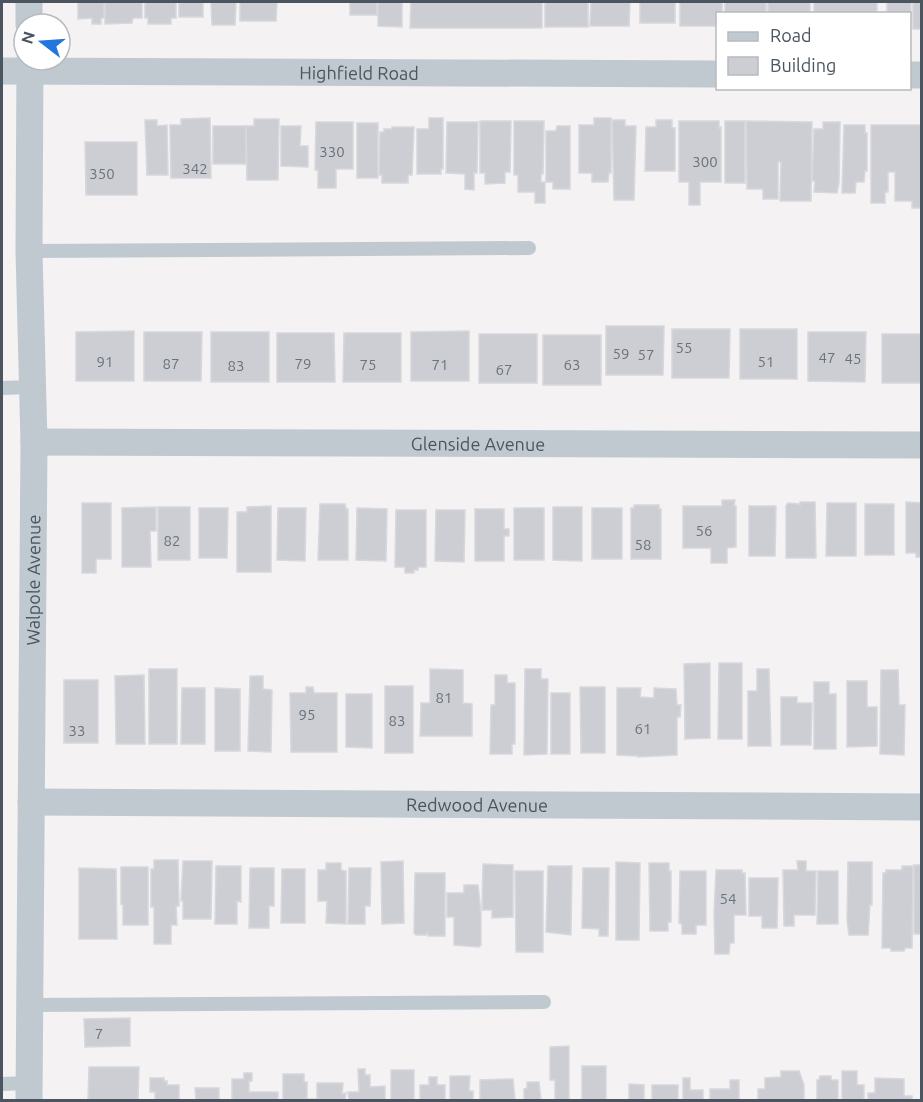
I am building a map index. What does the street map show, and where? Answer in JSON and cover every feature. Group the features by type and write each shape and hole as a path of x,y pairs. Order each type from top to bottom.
{"street":[{"name":"Highfield Road","path":"72,66 716,74"},
{"name":"Walpole Avenue","path":"29,1092 34,442 29,251 30,72"},
{"name":"Glenside Avenue","path":"34,442 921,445"},
{"name":"Redwood Avenue","path":"31,802 921,807"}],"lane":[{"path":"29,251 529,248"},
{"path":"2,388 31,387"},
{"path":"29,1005 544,1002"},
{"path":"2,1084 29,1092"}],"building":[{"path":"78,2 104,2 104,18 101,18 101,24 92,24 92,18 78,19"},
{"path":"105,2 142,2 142,18 133,18 132,23 105,24"},
{"path":"145,2 176,2 176,18 171,18 171,24 148,24 148,18 145,18"},
{"path":"179,2 203,2 203,17 179,17"},
{"path":"211,2 236,2 235,25 212,25"},
{"path":"240,2 277,2 276,21 240,21"},
{"path":"350,2 377,2 377,15 350,15"},
{"path":"378,2 402,2 402,27 378,26"},
{"path":"411,2 542,2 542,28 410,28"},
{"path":"545,2 588,2 588,27 545,27"},
{"path":"591,2 630,2 629,26 590,26"},
{"path":"640,2 675,2 675,23 640,23"},
{"path":"680,2 722,2 722,12 716,12 716,26 680,26"},
{"path":"725,2 766,2 766,12 725,12"},
{"path":"768,2 810,2 810,12 768,12"},
{"path":"814,2 877,2 877,12 814,12"},
{"path":"887,2 911,2 911,12 887,12"},
{"path":"913,2 922,2 922,29 913,29"},
{"path":"210,118 211,178 171,178 170,125 181,125 181,119"},
{"path":"429,118 443,118 443,169 441,169 441,174 417,174 417,129 429,129"},
{"path":"594,118 611,118 611,173 609,173 608,182 592,182 592,173 579,173 579,125 594,125"},
{"path":"254,119 279,119 278,180 247,180 246,126 254,126"},
{"path":"145,120 157,120 157,126 167,125 168,175 147,175"},
{"path":"612,120 625,120 625,126 636,126 634,200 614,200"},
{"path":"656,120 672,120 672,128 675,128 675,171 645,171 646,127 656,127"},
{"path":"480,121 511,121 510,172 505,172 505,183 485,184 485,173 480,173"},
{"path":"514,121 544,121 541,182 545,182 545,203 535,203 535,192 518,192 518,175 514,175"},
{"path":"679,121 719,121 719,128 721,127 721,182 700,182 700,205 689,205 689,182 679,182"},
{"path":"725,121 745,121 745,183 725,183"},
{"path":"746,121 812,122 811,201 780,201 781,162 778,162 778,199 763,199 763,189 747,189"},
{"path":"316,122 353,122 353,169 336,169 336,188 318,188 318,170 315,170"},
{"path":"447,122 478,122 477,173 474,173 474,190 465,189 465,174 446,173"},
{"path":"823,122 840,122 837,193 814,192 815,181 812,181 814,129 823,129"},
{"path":"357,123 378,123 378,178 357,178"},
{"path":"844,125 865,125 865,133 867,133 867,171 865,171 864,182 856,182 855,193 842,193"},
{"path":"871,125 922,125 922,208 912,208 912,201 895,201 895,172 888,172 888,192 885,192 885,203 871,203"},
{"path":"213,126 246,126 246,164 213,164"},
{"path":"281,126 301,126 300,146 308,146 308,167 281,166"},
{"path":"557,126 570,126 570,189 553,189 553,182 546,182 546,131 556,131"},
{"path":"392,127 414,127 412,175 408,175 408,183 382,183 382,175 379,175 380,132 384,132 384,129 392,129"},
{"path":"85,142 137,142 137,195 86,195"},
{"path":"606,326 664,326 663,375 606,375"},
{"path":"672,329 730,329 729,378 672,378"},
{"path":"740,329 797,329 797,379 740,379"},
{"path":"134,331 134,381 76,381 76,332"},
{"path":"469,331 469,381 411,381 411,332"},
{"path":"144,332 202,332 201,381 144,381"},
{"path":"211,332 269,332 269,382 211,382"},
{"path":"808,332 866,332 865,382 808,381"},
{"path":"277,333 334,333 335,382 277,382"},
{"path":"344,333 401,333 401,382 343,382"},
{"path":"479,334 537,334 537,383 479,383"},
{"path":"882,334 922,334 922,383 882,383"},
{"path":"543,335 601,335 601,385 543,385"},
{"path":"722,500 735,500 736,547 727,548 727,563 711,563 711,548 683,548 683,506 722,506"},
{"path":"800,502 815,502 816,558 786,558 786,506 788,503 800,505"},
{"path":"906,502 922,503 922,557 916,557 916,553 906,553"},
{"path":"82,503 111,503 111,559 96,559 96,573 82,573"},
{"path":"827,503 856,503 856,556 826,556"},
{"path":"320,504 345,504 348,509 348,560 318,560"},
{"path":"865,504 894,504 894,555 865,555"},
{"path":"634,505 659,505 661,509 661,559 631,559 631,508 634,508"},
{"path":"271,506 271,572 237,572 237,512 247,512 247,507"},
{"path":"749,506 776,506 775,556 749,556"},
{"path":"156,507 156,531 150,531 151,567 122,567 122,508"},
{"path":"158,507 190,507 190,560 158,560"},
{"path":"553,507 582,507 582,561 553,560"},
{"path":"199,508 228,508 227,558 199,558"},
{"path":"278,508 306,508 305,561 277,560"},
{"path":"357,508 387,509 386,561 356,560"},
{"path":"514,508 544,508 544,560 514,560"},
{"path":"592,508 622,508 622,559 592,559"},
{"path":"475,509 504,509 504,529 509,529 509,536 504,536 504,561 475,561"},
{"path":"396,510 426,510 426,567 418,567 414,573 405,573 405,567 395,567"},
{"path":"436,510 465,510 464,562 435,561"},
{"path":"710,663 710,738 685,739 684,664"},
{"path":"719,663 742,663 742,739 718,739"},
{"path":"149,669 177,669 177,744 149,744"},
{"path":"430,669 463,670 463,703 472,704 472,736 420,736 421,703 430,703"},
{"path":"525,669 541,669 541,679 548,679 547,754 524,755"},
{"path":"757,669 769,669 771,746 748,746 748,691 757,691"},
{"path":"881,670 898,670 899,705 905,705 904,755 880,754"},
{"path":"144,675 145,744 116,744 115,676"},
{"path":"495,675 507,675 507,683 515,683 515,744 512,744 512,754 490,754 491,705 495,705"},
{"path":"250,676 263,676 263,689 272,690 271,752 248,751"},
{"path":"64,680 98,680 98,743 64,743"},
{"path":"847,681 867,681 867,707 877,707 877,746 847,747"},
{"path":"814,682 829,682 829,694 836,694 836,749 814,749"},
{"path":"385,686 413,686 413,753 385,753"},
{"path":"306,687 313,687 314,693 337,693 337,752 291,752 290,693 306,693"},
{"path":"580,687 605,687 605,753 581,753"},
{"path":"182,688 205,688 205,744 181,744"},
{"path":"215,688 240,689 240,751 215,751"},
{"path":"617,688 641,688 640,697 654,698 654,688 676,689 677,705 681,705 680,717 677,717 677,755 638,757 617,755"},
{"path":"551,693 570,693 570,754 551,754"},
{"path":"346,694 372,694 372,748 346,747"},
{"path":"781,697 797,697 797,703 812,703 811,745 781,745"},
{"path":"154,860 178,860 179,906 176,906 177,925 171,925 171,944 154,944 151,869 154,869"},
{"path":"183,861 212,861 211,919 183,919 183,901 181,901"},
{"path":"403,861 404,923 382,924 381,862"},
{"path":"797,861 806,861 806,871 816,871 815,915 794,915 794,926 784,926 783,870 798,870"},
{"path":"616,862 640,863 639,940 616,940"},
{"path":"848,862 872,862 872,905 870,905 868,935 849,935"},
{"path":"326,863 341,863 341,870 346,871 346,924 326,923 327,901 318,901 318,870 326,870"},
{"path":"649,863 669,863 671,922 668,922 668,931 650,931"},
{"path":"483,864 513,865 513,917 492,918 492,910 482,910"},
{"path":"914,865 922,865 922,934 914,934"},
{"path":"216,866 241,866 241,902 237,901 237,924 215,924"},
{"path":"548,866 572,866 571,935 546,932"},
{"path":"902,866 913,866 912,948 905,948 904,951 891,951 891,948 882,948 883,873 886,873 886,870 902,870"},
{"path":"121,867 148,867 148,925 123,925"},
{"path":"79,868 116,869 117,939 79,939"},
{"path":"250,868 274,868 274,906 269,906 269,928 249,928"},
{"path":"349,868 371,868 370,906 365,906 365,924 348,924"},
{"path":"583,868 609,868 608,936 599,936 599,929 582,928"},
{"path":"282,869 305,869 305,923 281,923"},
{"path":"716,870 742,870 742,873 745,873 746,915 734,915 734,943 730,943 729,954 715,954"},
{"path":"515,871 543,871 543,952 516,952"},
{"path":"680,871 706,871 706,925 696,925 696,934 682,934 682,924 679,923"},
{"path":"818,871 838,871 838,924 817,924"},
{"path":"415,873 445,873 445,936 414,933"},
{"path":"749,878 778,878 777,928 762,928 762,916 749,916"},
{"path":"464,885 478,885 481,912 481,945 479,947 454,945 454,917 447,917 447,893 464,893"},
{"path":"130,1018 130,1046 85,1047 84,1019"},
{"path":"569,1046 569,1100 555,1100 555,1080 550,1080 550,1047"},
{"path":"582,1066 606,1066 606,1100 582,1100"},
{"path":"89,1067 139,1067 138,1100 88,1100"},
{"path":"358,1069 365,1069 365,1075 370,1075 370,1087 385,1086 385,1100 349,1100 348,1092 359,1092"},
{"path":"391,1070 414,1070 414,1100 391,1100"},
{"path":"781,1071 799,1071 804,1085 804,1100 758,1100 758,1089 765,1089 765,1078 781,1077"},
{"path":"842,1071 857,1071 857,1085 864,1085 864,1100 842,1100"},
{"path":"244,1073 252,1073 249,1092 278,1092 278,1100 232,1100 232,1079 244,1079"},
{"path":"283,1074 304,1074 304,1082 307,1082 307,1099 316,1099 283,1100"},
{"path":"450,1076 470,1076 469,1091 473,1091 473,1100 450,1100"},
{"path":"820,1076 831,1076 831,1080 838,1080 838,1100 817,1100 817,1080"},
{"path":"429,1077 437,1077 437,1085 445,1085 445,1100 420,1100 420,1085 429,1085"},
{"path":"150,1078 164,1078 167,1085 179,1085 179,1100 155,1100 155,1092 150,1092"},
{"path":"683,1078 690,1078 690,1090 703,1090 703,1100 683,1100"},
{"path":"875,1078 904,1079 904,1096 912,1096 912,1100 868,1100 868,1093 875,1093"},
{"path":"513,1079 515,1100 480,1100 480,1080"},
{"path":"730,1080 739,1080 739,1100 710,1100 710,1089 730,1089"},
{"path":"527,1082 539,1082 541,1100 524,1100 524,1089 527,1088"},
{"path":"317,1083 343,1083 342,1094 346,1093 345,1100 317,1100"},
{"path":"629,1084 644,1085 644,1100 629,1100"},
{"path":"652,1085 678,1085 678,1100 652,1100"},
{"path":"195,1088 219,1088 219,1100 196,1100"}]}
